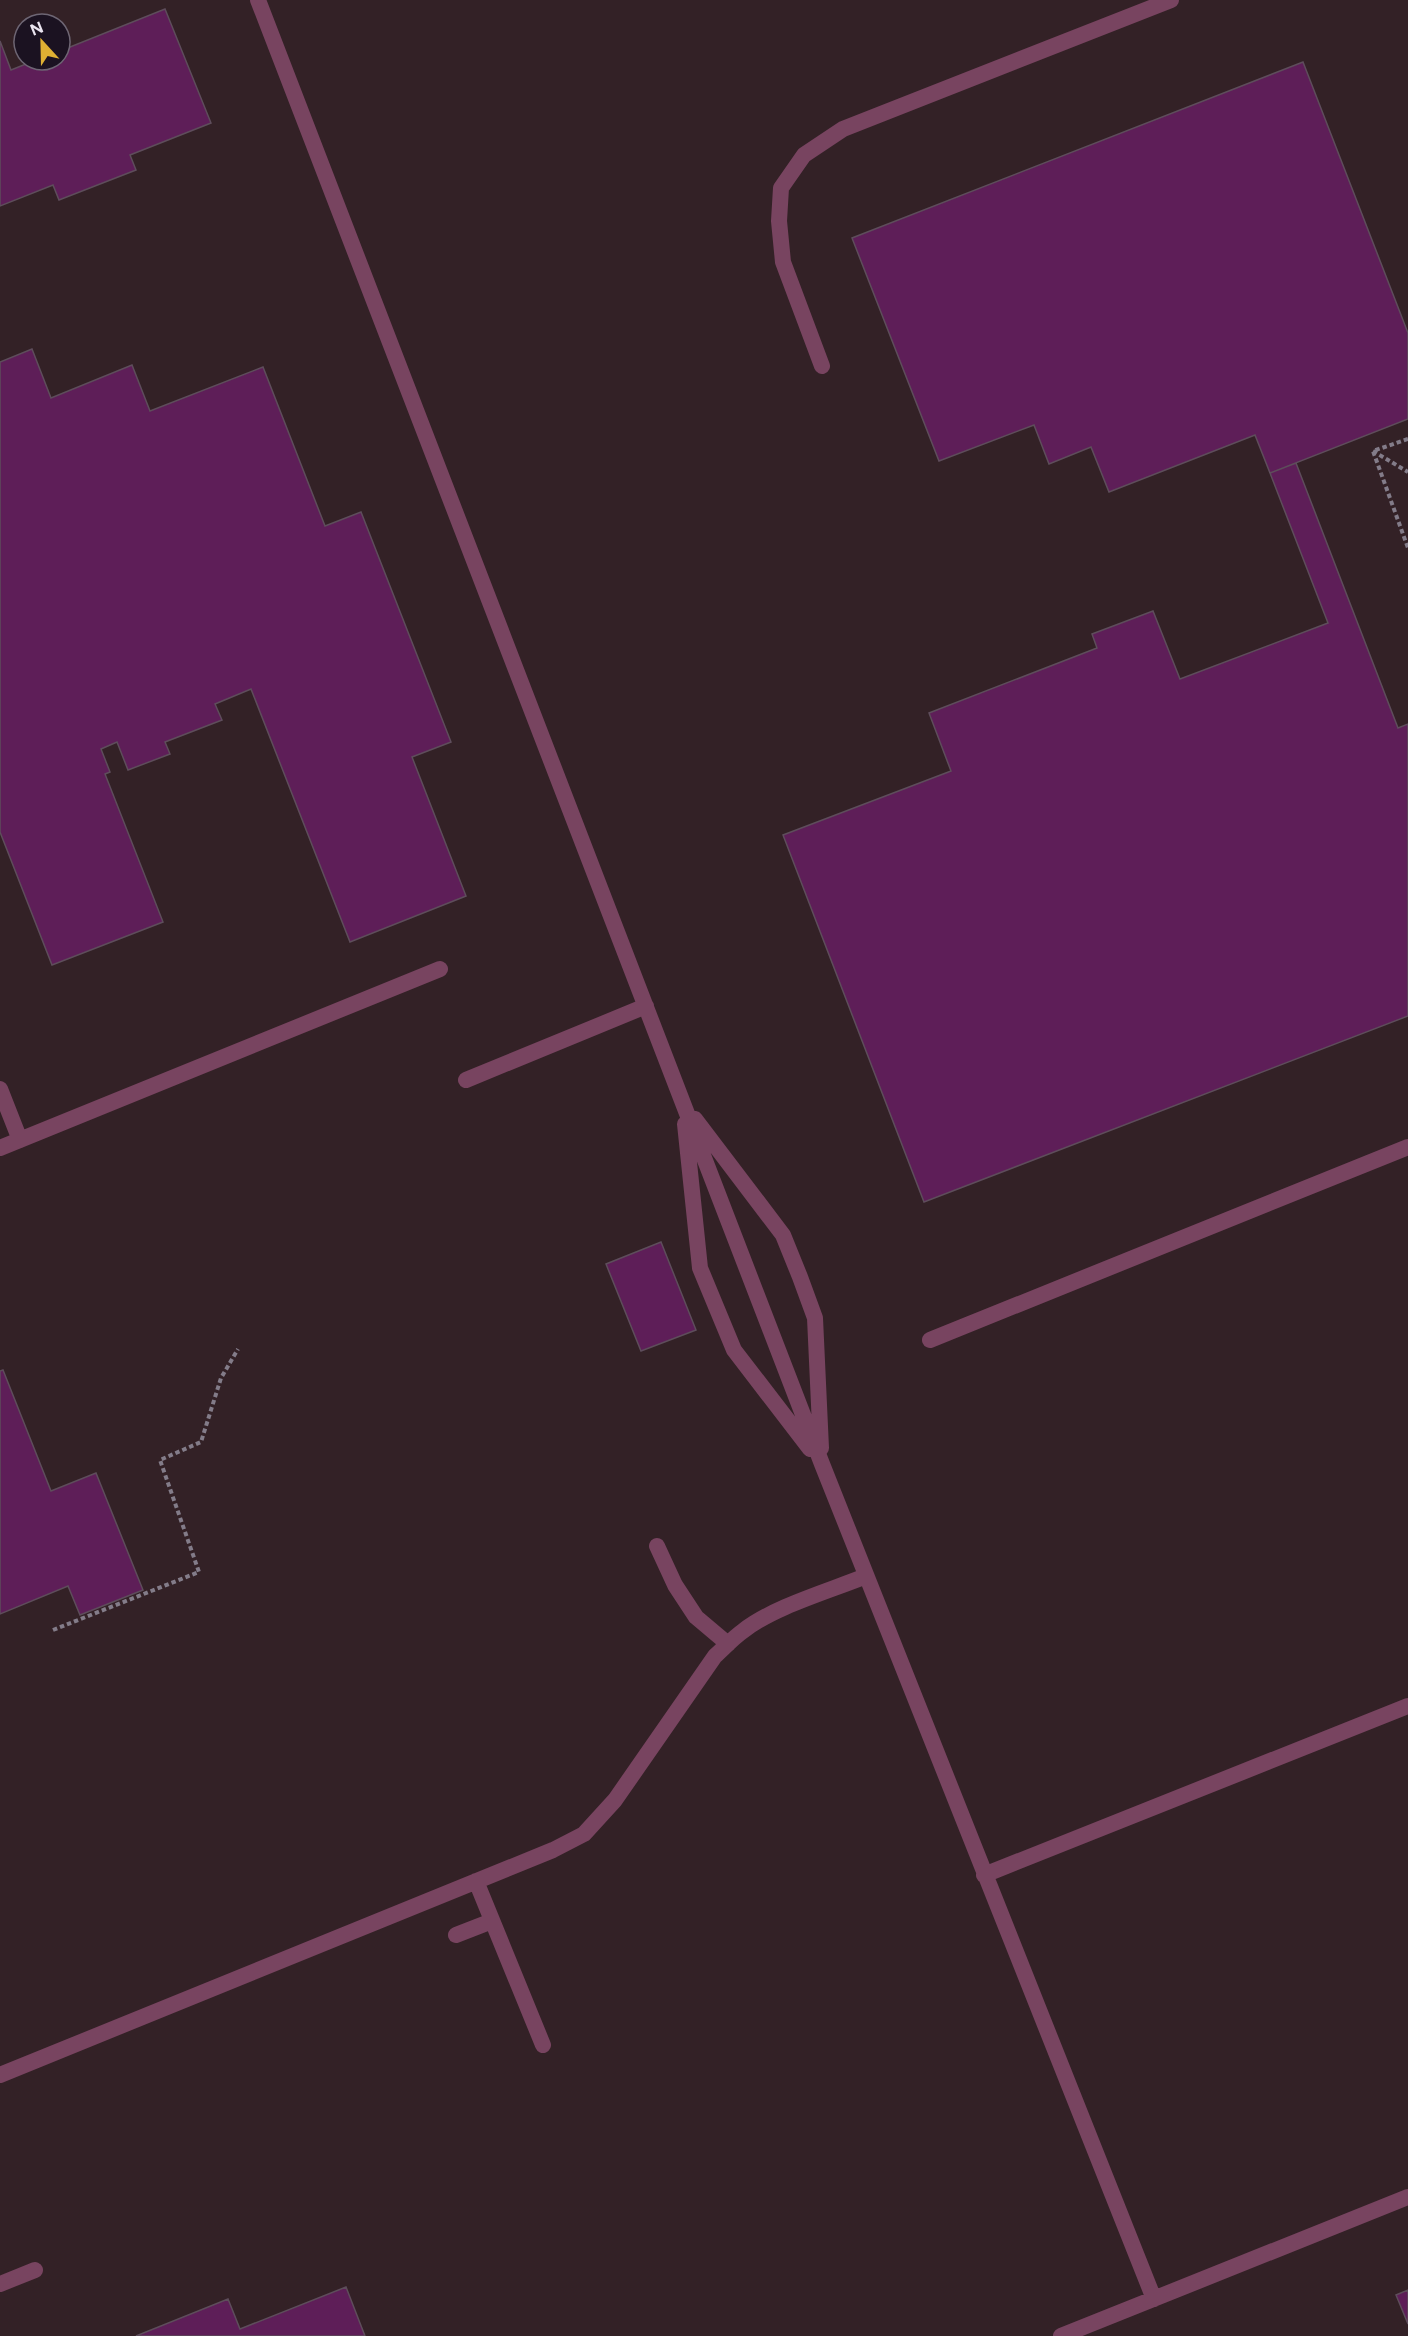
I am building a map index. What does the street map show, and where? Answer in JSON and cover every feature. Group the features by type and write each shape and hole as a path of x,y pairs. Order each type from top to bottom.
{"lane":[{"path":"258,0 822,1464 1154,2299"},
{"path":"822,366 783,262 782,252 781,188 804,154 843,129 1171,0"},
{"path":"0,1148 440,969"},
{"path":"466,1080 646,1006"},
{"path":"0,1089 20,1140"},
{"path":"683,1103 783,1235 800,1277 815,1318 822,1464"},
{"path":"683,1103 700,1268 734,1350 822,1464"},
{"path":"930,1340 1408,1146"},
{"path":"657,1546 675,1585 696,1617 728,1644"},
{"path":"0,2075 554,1850 584,1834 615,1800 715,1656 728,1644 744,1630 779,1611 866,1576"},
{"path":"984,1875 1408,1706"},
{"path":"476,1881 543,2046"},
{"path":"456,1935 492,1921"},
{"path":"1061,2336 1408,2197"},
{"path":"0,2284 35,2270"}],"path":[{"path":"1373,451 1408,439"},
{"path":"1373,451 1408,472"},
{"path":"1373,451 1408,548"},
{"path":"54,1630 199,1572 160,1460 201,1442 221,1378 237,1349"}],"shaded area":[{"path":"0,0 1408,0 1408,2336 0,2336"}],"building":[{"path":"165,9 211,123 130,155 136,170 59,200 53,185 0,206 0,41 12,72 72,72 72,46"},
{"path":"1303,62 1408,333 1408,419 1270,473 1255,435 1109,492 1091,447 1049,464 1034,425 939,461 852,238"},
{"path":"32,349 51,398 132,365 150,411 263,367 325,526 361,512 451,742 412,757 466,896 350,942 251,689 215,704 222,720 165,742 170,754 128,770 117,742 101,749 110,772 105,774 163,922 52,965 0,832 0,362"},
{"path":"1296,463 1398,728 1408,724 1408,1016 924,1202 783,835 951,771 929,713 1097,648 1092,634 1153,611 1180,679 1328,623 1270,473"},
{"path":"661,1242 696,1330 641,1351 606,1264"},
{"path":"3,1370 51,1491 96,1473 143,1590 80,1615 68,1586 0,1614 0,1371"},
{"path":"346,2287 365,2336 136,2336 228,2299 240,2329"},
{"path":"1408,2290 1408,2324 1396,2295"}]}
